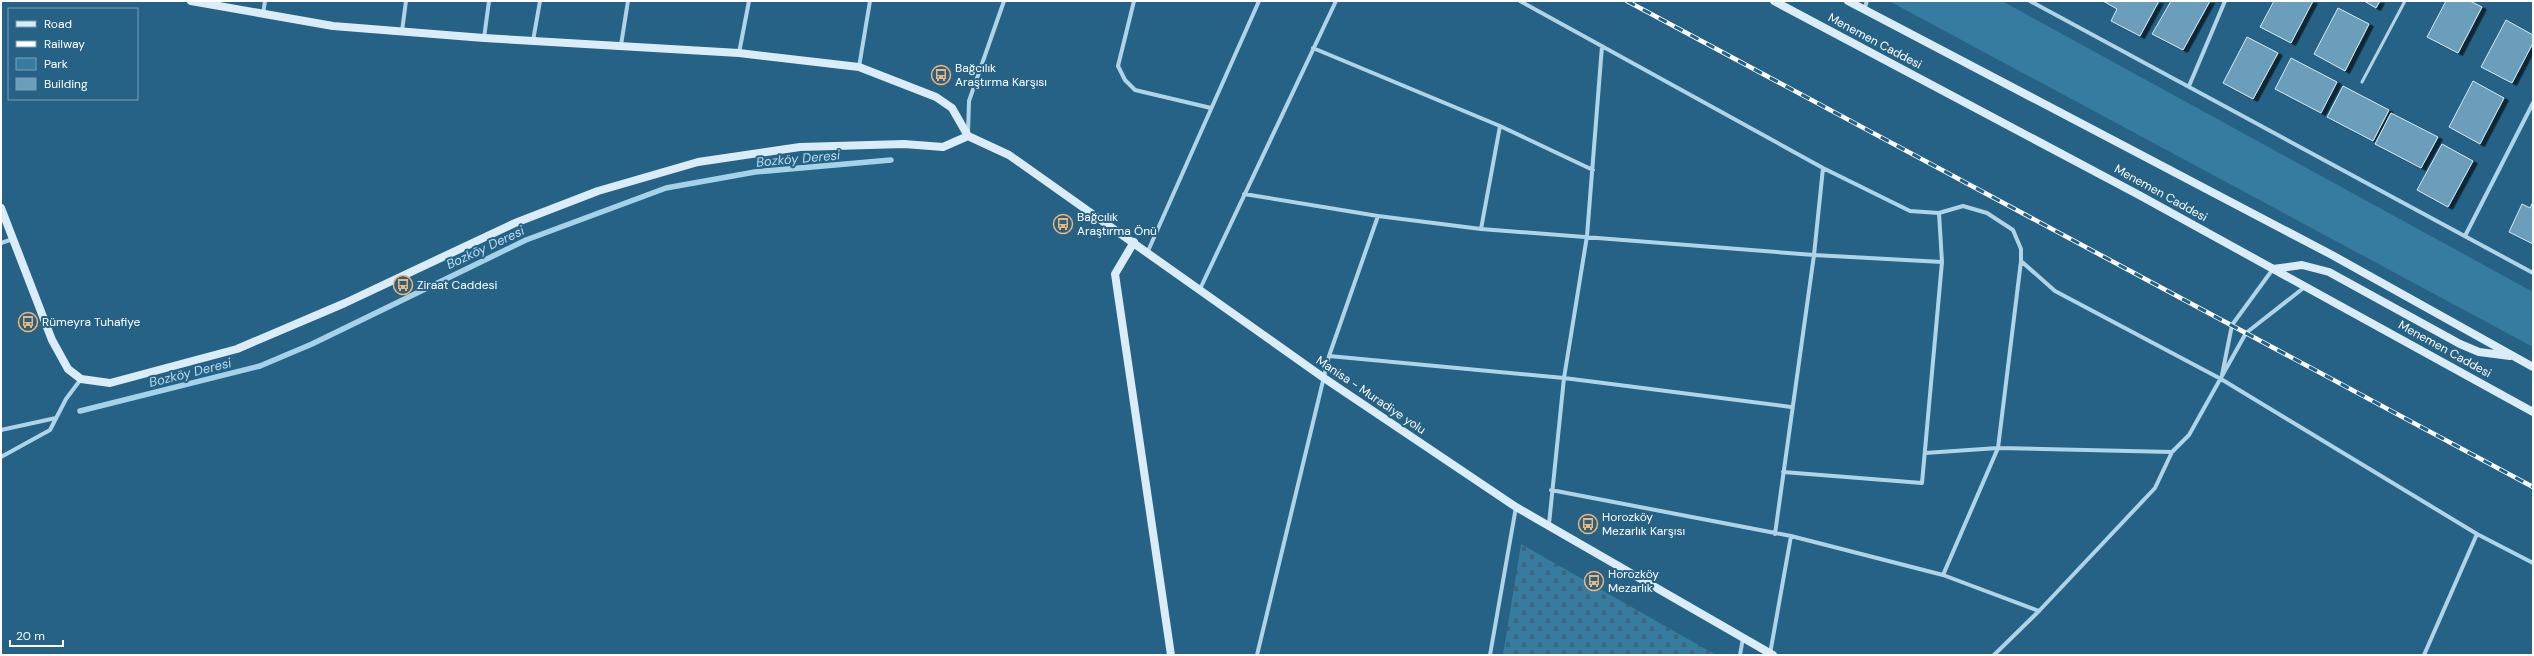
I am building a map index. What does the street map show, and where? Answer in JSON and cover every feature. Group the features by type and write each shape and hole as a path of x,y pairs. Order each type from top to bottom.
{"main road":[{"path":"1,208 52,340 68,369 82,379 110,383 237,349 345,303 515,222 598,191 698,162 800,147 904,144 943,147 968,136 952,108 936,97 859,67 739,53 484,38 333,26 191,1"},
{"name":"Menemen Caddesi","path":"1774,1 2139,195 2533,412"},
{"name":"Menemen Caddesi","path":"1848,1 2332,255 2533,367"},
{"name":"Manisa - Muradiye yolu","path":"968,136 1009,155 1148,251 1324,378 1516,507 1549,524 1771,654"},
{"path":"1134,242 1115,274 1153,541 1172,655"},
{"path":"2273,269 2302,265 2328,272 2460,344 2479,352 2516,357"}],"street":[{"path":"263,14 265,1"},
{"path":"402,32 406,1"},
{"path":"484,38 489,1"},
{"path":"533,41 540,1"},
{"path":"621,45 628,1"},
{"path":"739,53 749,1"},
{"path":"859,67 870,1"},
{"path":"968,136 969,101 1004,1"},
{"path":"1134,1 1118,66 1125,80 1135,90 1211,108"},
{"path":"1148,251 1258,1"},
{"path":"1200,289 1336,1"},
{"path":"1520,1 1823,168 1910,211 1940,213 1963,206 1987,213 2013,230 2021,248 2021,261 1998,448 1943,575"},
{"path":"1864,10 1867,1"},
{"path":"2030,1 2533,273"},
{"path":"2189,86 2225,1"},
{"path":"1549,524 1551,490 1564,378 1587,236 1602,46"},
{"path":"1313,48 1500,126 1593,170"},
{"path":"2464,236 2533,102"},
{"path":"1481,228 1500,126"},
{"path":"1775,534 1791,407 1814,255 1823,168"},
{"path":"1244,194 1378,216 1481,228 1814,255 1942,262"},
{"path":"1783,472 1922,482 1942,262 1940,213"},
{"path":"1257,655 1329,356 1378,216"},
{"path":"1,243 13,239"},
{"path":"2021,261 2055,291 2221,379 2477,534 2533,563"},
{"path":"2221,379 2232,325 2273,269"},
{"path":"1994,655 2040,611 2155,488 2172,452 2189,435 2246,333 2306,286"},
{"path":"1329,356 1564,378 1791,407"},
{"path":"1,457 50,430 66,399 82,379"},
{"path":"1,430 56,418"},
{"path":"1925,453 1998,448 2172,452"},
{"path":"1551,490 1791,536 1943,575 2040,611"},
{"path":"1490,655 1516,507"},
{"path":"2424,655 2477,534"},
{"path":"1771,654 1791,536"},
{"path":"1740,655 1743,637"}],"lane":[{"path":"2362,82 2405,1"}],"green space":[{"path":"1889,1 2002,1 2533,292 2533,347"},
{"path":"1521,544 1716,655 1503,655"}],"building":[{"path":"2103,1 2159,1 2140,36 2111,21 2117,9"},
{"path":"2171,1 2210,1 2183,50 2152,34"},
{"path":"2274,1 2313,1 2291,43 2260,27"},
{"path":"2364,1 2380,1 2376,8"},
{"path":"2446,1 2470,1 2482,7 2458,53 2427,37"},
{"path":"2338,8 2369,24 2345,71 2314,54"},
{"path":"2506,20 2533,35 2533,43 2512,83 2481,67"},
{"path":"2247,37 2278,53 2253,99 2223,83"},
{"path":"2291,58 2337,82 2321,113 2275,89"},
{"path":"2473,81 2504,98 2480,144 2449,127"},
{"path":"2343,86 2389,110 2373,141 2327,117"},
{"path":"2391,113 2438,137 2421,168 2375,144"},
{"path":"2442,144 2473,161 2448,207 2417,190"},
{"path":"2533,202 2533,244 2509,232 2522,204 2530,208"}],"waterway":[{"name":"Bozköy Deresi","path":"80,411 260,366 312,344 526,240 666,188 755,172 891,160"}],"railway":[{"path":"1627,1 2533,487"}],"place":[{"name":"Bağcılık Araştırma Karşısı","path":"941,75"},
{"name":"Bağcılık Araştırma Önü","path":"1063,224"},
{"name":"Ziraat Caddesi","path":"403,285"},
{"name":"Rümeyra Tuhafiye","path":"28,322"},
{"name":"Horozköy Mezarlık Karşısı","path":"1588,524"},
{"name":"Horozköy Mezarlık","path":"1594,581"}]}
